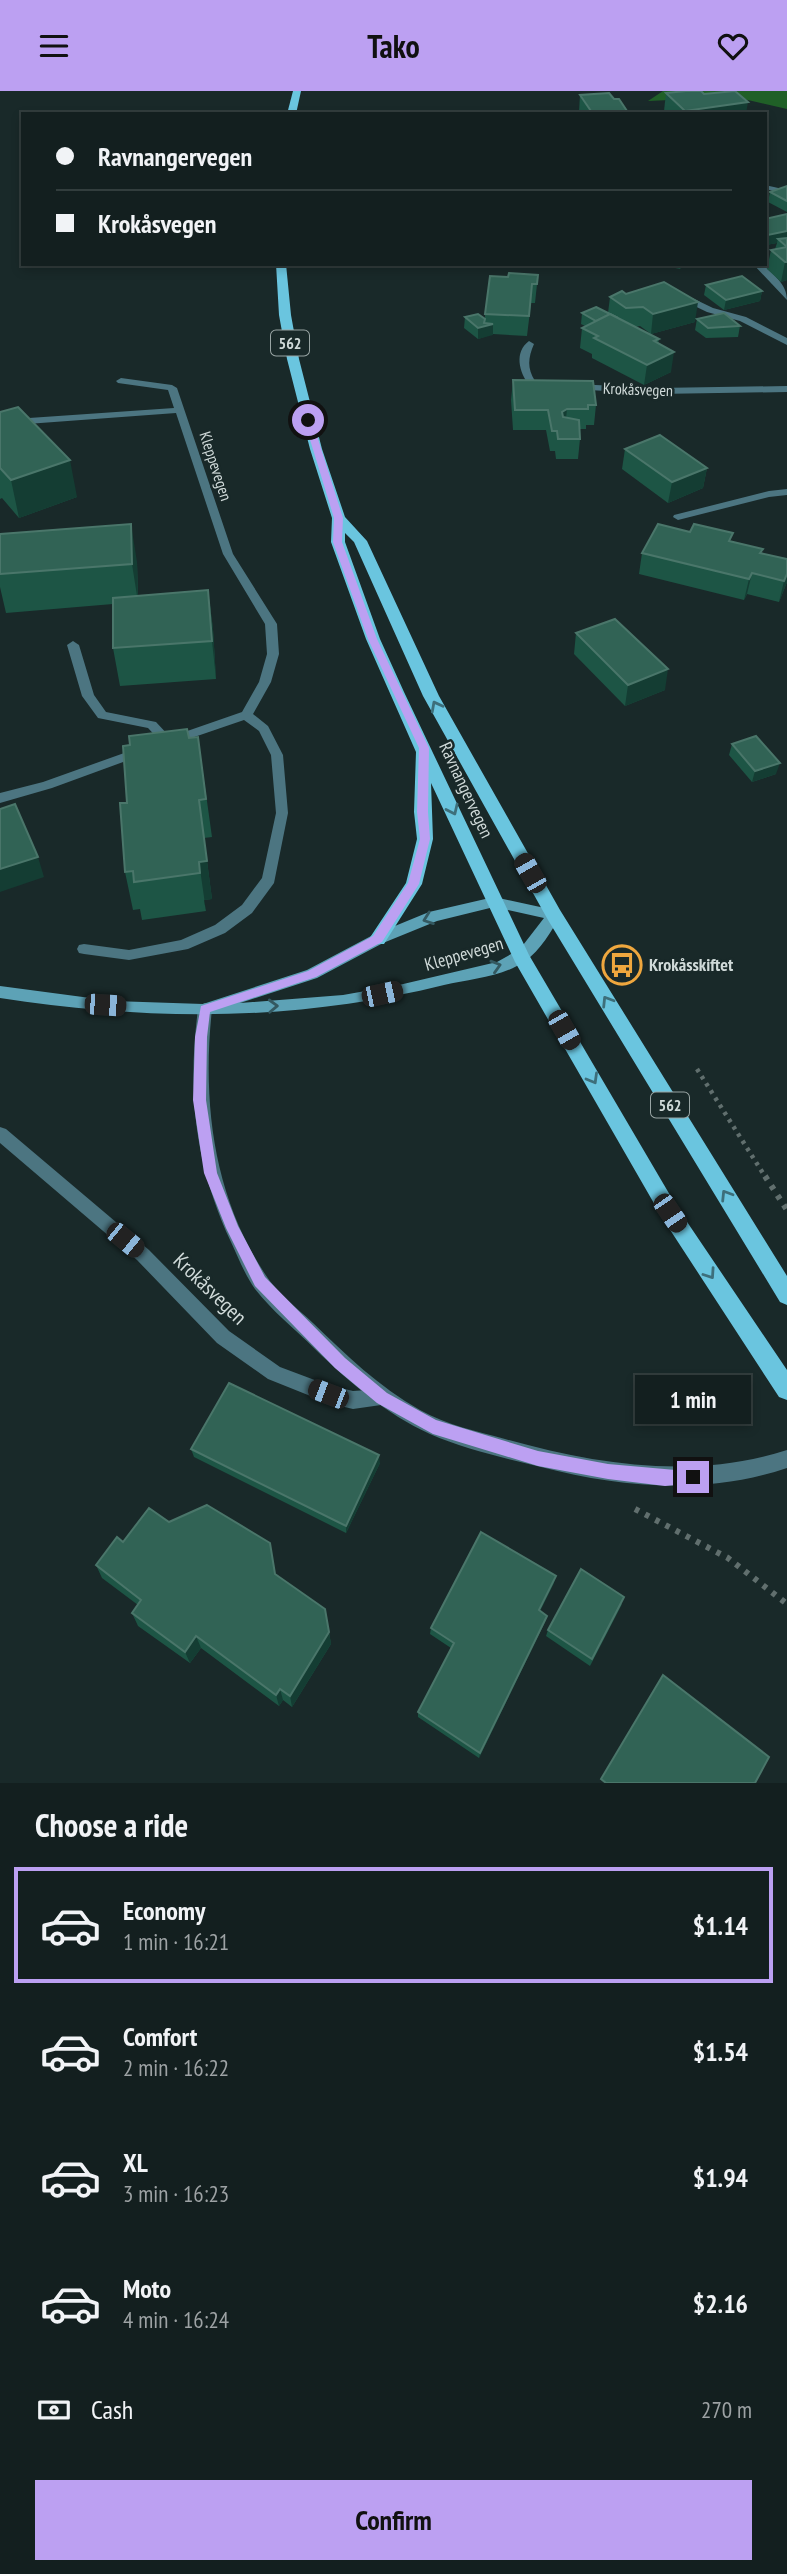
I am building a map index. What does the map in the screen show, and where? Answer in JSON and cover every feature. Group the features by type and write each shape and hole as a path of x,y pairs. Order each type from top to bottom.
{"main road":[{"path":"292,112 297,91"},
{"name":"Ravnangervegen","path":"281,266 285,315 299,389 339,518 338,542 373,639 522,957 670,1213 787,1389"},
{"name":"Ravnangervegen","path":"339,518 360,541 431,696 554,915 787,1295"},
{"path":"377,939 414,884 425,839 422,812 424,748"},
{"name":"Kleppevegen","path":"0,992 77,1003 205,1009 316,1004 382,994 452,978 522,957 554,915 494,902 434,916 377,939 312,974 205,1009"}],"street":[{"path":"767,187 787,192"},
{"path":"759,266 772,277 787,297"},
{"path":"674,293 710,310 743,319 787,342"},
{"path":"529,344 524,355 523,368 528,379 538,385 552,386"},
{"name":"Kleppevegen","path":"121,381 172,388 228,554 271,624 273,654 265,682 246,715"},
{"name":"Krokåsvegen","path":"565,387 657,391 787,389"},
{"path":"0,423 180,410"},
{"path":"678,517 769,493 787,492"},
{"path":"74,645 88,696 102,715 152,725 168,742"},
{"path":"0,798 47,785 246,715 264,729 277,755 282,813 269,879 247,909 220,929 183,945 129,955 84,949"},
{"path":"205,1009 201,1037 200,1100 211,1173 232,1228 260,1281 340,1363 382,1398 433,1427 538,1458 608,1472 665,1478 721,1476 764,1468 787,1459"},
{"name":"Krokåsvegen","path":"0,1134 143,1255 223,1337 274,1373 328,1394 352,1400 382,1398"}],"path":[{"path":"698,1069 787,1210"},
{"path":"608,1472 622,1496 644,1516 728,1558 787,1604"}],"green space":[{"path":"663,91 787,91 787,109 735,97 648,101"}],"building":[{"path":"701,91 704,94 735,91 748,102 685,111 666,93"},
{"path":"609,93 614,99 619,99 628,112 592,112 580,95"},
{"path":"787,186 787,201 770,192"},
{"path":"787,214 787,231 768,235 767,219"},
{"path":"787,238 787,247 778,239"},
{"path":"787,247 787,262 771,250"},
{"path":"509,273 538,275 537,284 532,284 529,316 485,314 490,276 508,277"},
{"path":"742,276 762,291 726,300 706,285"},
{"path":"664,282 698,302 653,314 643,307 626,308 610,297 622,291 626,294"},
{"path":"596,307 610,314 596,321 582,313"},
{"path":"724,313 740,326 708,328 697,319"},
{"path":"478,314 485,319 484,323 493,324 478,328 465,317"},
{"path":"610,314 659,339 654,341 674,352 647,365 594,338 598,336 582,328"},
{"path":"513,380 593,381 596,405 588,405 588,409 567,409 562,412 563,417 579,420 580,439 558,439 557,431 552,431 548,410 515,410"},
{"path":"18,407 70,460 11,480 0,468 0,412"},
{"path":"660,435 707,468 672,482 625,449"},
{"path":"131,524 132,564 0,574 0,534"},
{"path":"658,524 690,532 694,524 733,533 729,541 763,549 760,553 787,559 787,574 784,581 752,573 749,579 642,553"},
{"path":"208,590 212,641 113,648 113,598"},
{"path":"615,619 668,669 628,685 576,633"},
{"path":"187,729 189,738 198,737 206,799 199,800 207,861 199,862 200,873 134,882 133,871 125,872 120,803 127,803 123,746 130,745 129,736"},
{"path":"756,736 780,763 755,771 732,744"},
{"path":"15,804 38,857 0,869 0,809"},
{"path":"229,1383 379,1455 346,1526 191,1449"},
{"path":"207,1505 270,1543 275,1574 325,1609 329,1632 290,1696 280,1689 276,1695 196,1636 185,1652 132,1613 141,1600 96,1565 117,1537 123,1542 149,1508 169,1522"},
{"path":"481,1532 556,1576 539,1610 547,1616 480,1753 418,1712 454,1643 431,1628"},
{"path":"581,1569 624,1597 592,1659 548,1630"},
{"path":"663,1675 769,1757 755,1783 606,1783 601,1779"}],"place":[{"name":"Krokåsskiftet","path":"622,965"}],"route":[{"path":"308,420 339,518 338,542 373,639 424,748 422,812 425,839 414,884 377,939 312,974 205,1009 201,1037 200,1100 211,1173 232,1228 260,1281 340,1363 382,1398 433,1427 538,1458 608,1472 665,1478 693,1477"}]}
